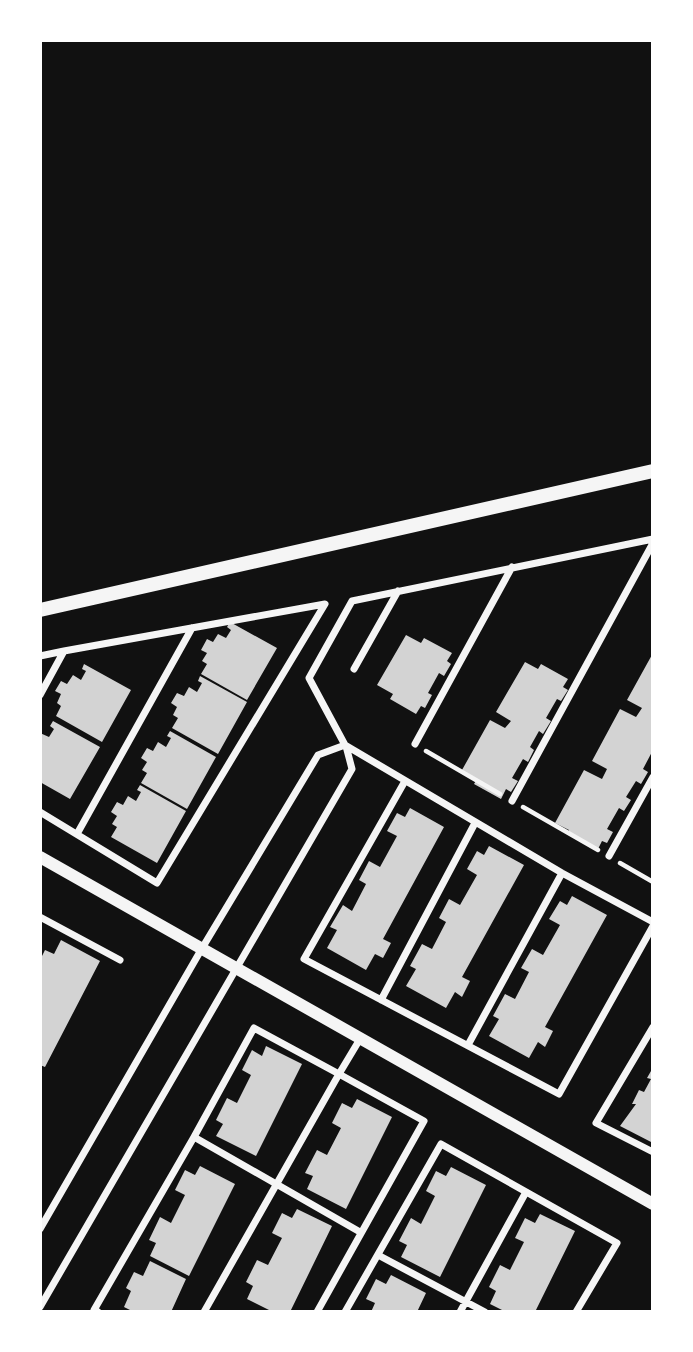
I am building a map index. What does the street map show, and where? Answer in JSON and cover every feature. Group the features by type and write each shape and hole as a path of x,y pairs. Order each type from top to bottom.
{"main road":[{"path":"40,610 653,471"}],"street":[{"path":"40,1307 352,769 345,745 309,678 352,601 512,566 653,541"},
{"path":"512,801 653,541"},
{"path":"415,744 512,566"},
{"path":"354,669 398,591"},
{"path":"40,656 325,604 158,883 40,812"},
{"path":"77,834 191,628"},
{"path":"40,695 64,651"},
{"path":"345,745 405,781 475,823 653,924 559,1094 304,959 405,781"},
{"path":"40,1229 201,950 318,755 345,745"},
{"path":"609,856 653,777"},
{"path":"381,1000 475,823"},
{"path":"40,858 653,1204"},
{"path":"468,1045 562,873"},
{"path":"40,928 43,918 120,960"},
{"path":"653,1027 596,1123 653,1153"},
{"path":"98,1312 94,1310 254,1028 424,1121 317,1312"},
{"path":"204,1312 360,1039"},
{"path":"194,1137 360,1232"},
{"path":"345,1312 440,1144 617,1244 576,1312"},
{"path":"460,1312 526,1192"},
{"path":"377,1255 485,1312"}],"path":[{"path":"415,744 653,882"}],"building":[{"path":"230,622 277,648 247,700 201,674 207,664 202,661 207,653 201,650 207,639 213,642 218,634 226,638 231,630 227,627"},
{"path":"406,635 421,643 424,638 452,653 447,661 451,664 444,676 439,673 428,693 432,695 425,708 421,706 416,714 390,699 393,694 377,685"},
{"path":"653,653 653,750 643,769 648,772 641,784 636,781 626,797 631,800 624,811 619,808 607,829 613,832 607,843 602,841 597,851 567,834 569,830 555,823 584,770 602,779 607,769 592,761 620,709 636,717 642,708 627,700"},
{"path":"525,662 538,669 541,664 568,679 563,687 568,690 561,701 557,699 546,718 551,721 543,734 539,731 530,747 534,750 528,762 523,759 512,778 518,781 511,792 506,789 501,799 474,784 477,779 462,770 490,720 505,728 511,721 496,712"},
{"path":"84,664 131,690 102,742 56,716 61,706 57,703 61,694 55,691 61,681 67,684 73,675 81,680 86,671 82,669"},
{"path":"200,676 247,702 218,754 172,728 178,718 173,715 177,707 171,703 177,693 184,696 189,687 197,692 202,683 198,681"},
{"path":"53,721 100,747 70,799 40,782 40,733 49,737 54,729 50,726"},
{"path":"170,731 216,757 187,809 141,783 147,773 142,770 147,762 141,758 147,748 153,751 158,742 166,747 171,738 167,736"},
{"path":"140,785 186,811 157,863 111,837 117,827 112,824 117,816 111,812 117,802 123,805 128,796 136,801 141,792 137,790"},
{"path":"410,808 444,827 383,939 391,943 383,958 375,954 366,970 327,948 337,930 330,927 343,905 352,911 366,884 359,880 369,861 380,867 397,836 387,831 397,813 405,817"},
{"path":"489,846 524,865 462,977 470,981 462,997 455,992 446,1008 406,986 416,969 410,966 422,944 432,949 446,922 439,918 449,899 460,905 477,875 467,869 477,851 484,855"},
{"path":"572,896 607,915 545,1027 553,1031 545,1047 538,1042 529,1058 489,1036 499,1019 493,1016 505,994 515,999 529,972 521,968 532,949 543,955 560,925 549,919 560,901 567,905"},
{"path":"61,940 100,961 45,1067 40,1065 40,960 45,950 54,954"},
{"path":"266,1046 302,1064 256,1156 216,1136 223,1124 216,1120 227,1098 237,1103 251,1075 242,1070 252,1050 262,1056"},
{"path":"651,1071 653,1143 620,1126 636,1104 632,1104 639,1090 644,1092 651,1079 647,1078"},
{"path":"357,1099 392,1117 346,1209 307,1189 313,1176 305,1173 317,1150 327,1155 341,1128 332,1123 342,1103 352,1108"},
{"path":"200,1166 235,1184 189,1276 150,1256 156,1243 149,1240 160,1217 171,1223 185,1195 175,1190 185,1170 195,1175"},
{"path":"451,1167 486,1185 440,1277 401,1257 407,1245 399,1241 411,1218 421,1224 435,1196 426,1191 436,1171 446,1176"},
{"path":"297,1209 332,1226 290,1312 273,1312 247,1299 253,1286 246,1282 257,1260 268,1265 282,1238 272,1233 282,1213 292,1218"},
{"path":"540,1214 575,1231 535,1312 506,1312 490,1304 496,1291 489,1287 500,1265 510,1270 524,1242 515,1238 525,1218 535,1223"},
{"path":"150,1261 186,1279 171,1312 134,1312 124,1307 131,1291 126,1288 134,1272 143,1276"},
{"path":"391,1275 426,1293 417,1312 371,1312 375,1303 366,1299 376,1279 386,1284"}]}
